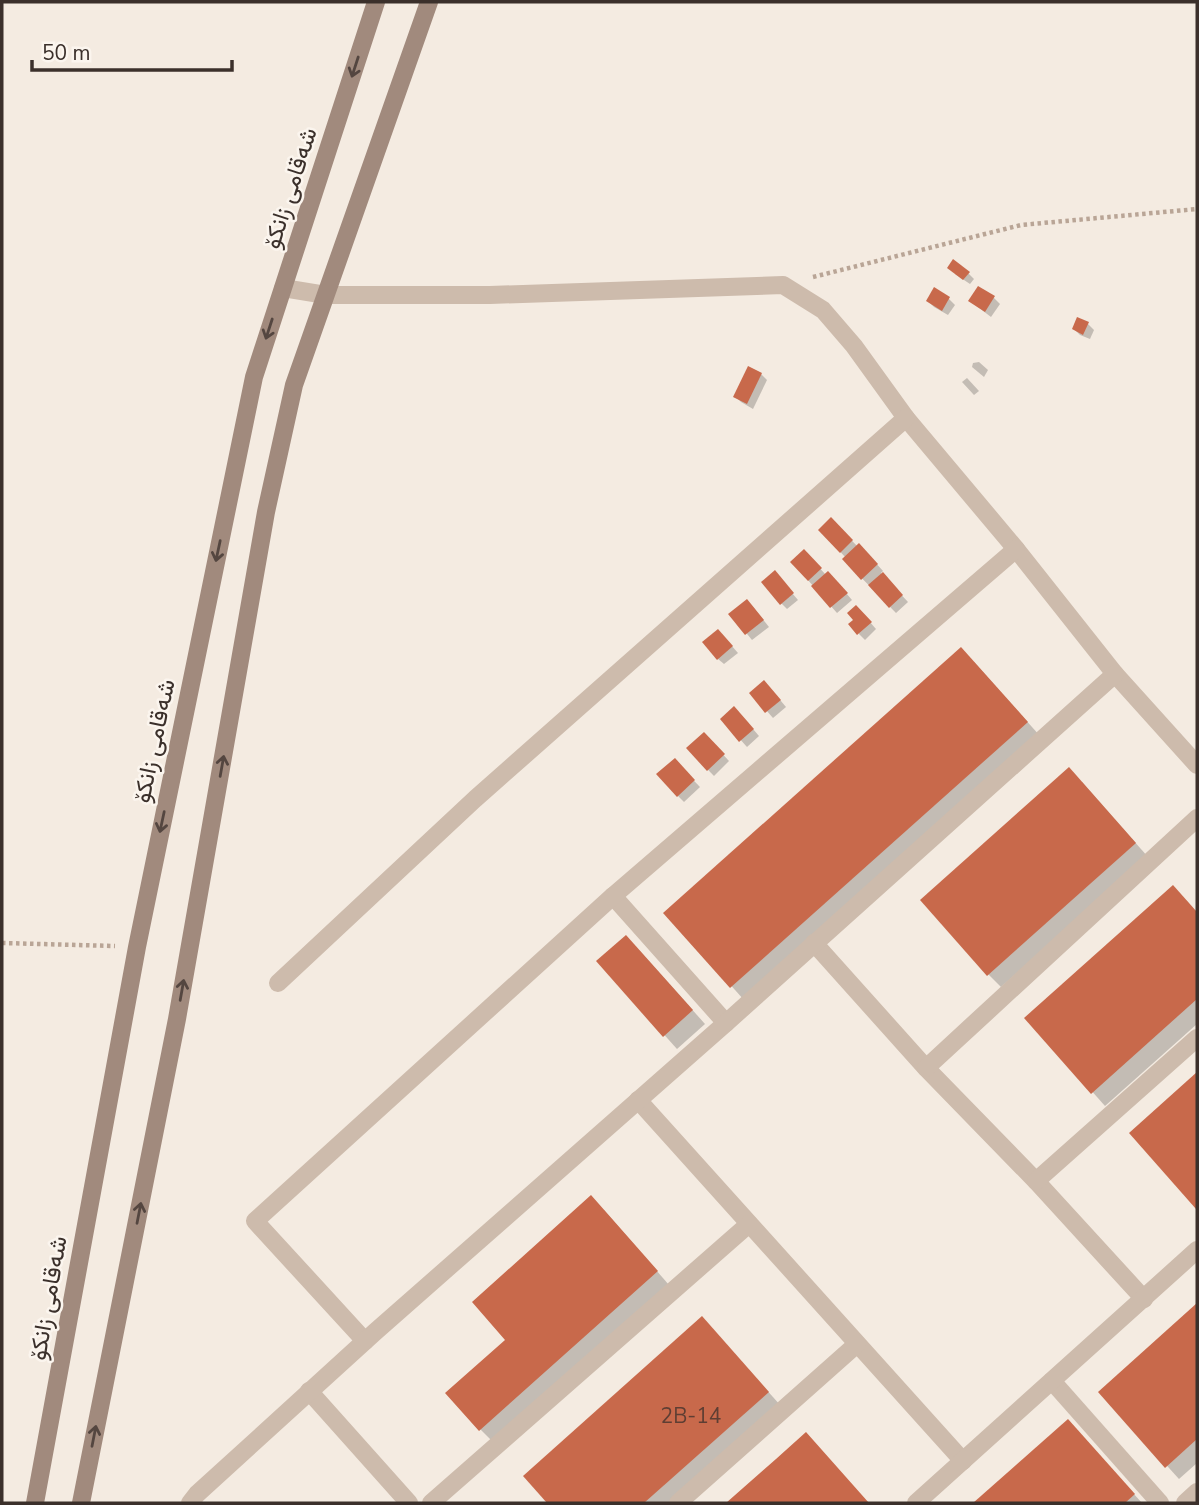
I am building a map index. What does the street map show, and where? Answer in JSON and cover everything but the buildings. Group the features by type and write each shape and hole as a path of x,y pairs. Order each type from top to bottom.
{"main road":[{"name":"شەقامی زانکۆ","path":"35,1503 137,947 254,377 376,2"},
{"path":"81,1503 177,1019 266,512 294,385 429,2"}],"street":[{"path":"283,288 326,295 490,295 783,285 823,310 854,346 906,418 1016,549 1115,674 1197,765"},
{"path":"278,983 475,799 906,418"},
{"path":"365,1341 255,1221 613,896 1016,549"},
{"path":"190,1503 309,1391 726,1023 1115,674"},
{"path":"926,1068 1197,818"},
{"path":"613,896 726,1023"},
{"path":"814,943 926,1068 1144,1299"},
{"path":"1035,1181 1197,1038"},
{"path":"638,1100 963,1461"},
{"path":"431,1503 749,1224"},
{"path":"916,1503 1197,1250"},
{"path":"677,1503 857,1344"},
{"path":"1052,1381 1160,1503"},
{"path":"309,1391 409,1503"},
{"path":"1185,1503 1197,1492"}],"path":[{"path":"783,285 1021,225 1197,209"},
{"path":"2,943 137,947"}]}
